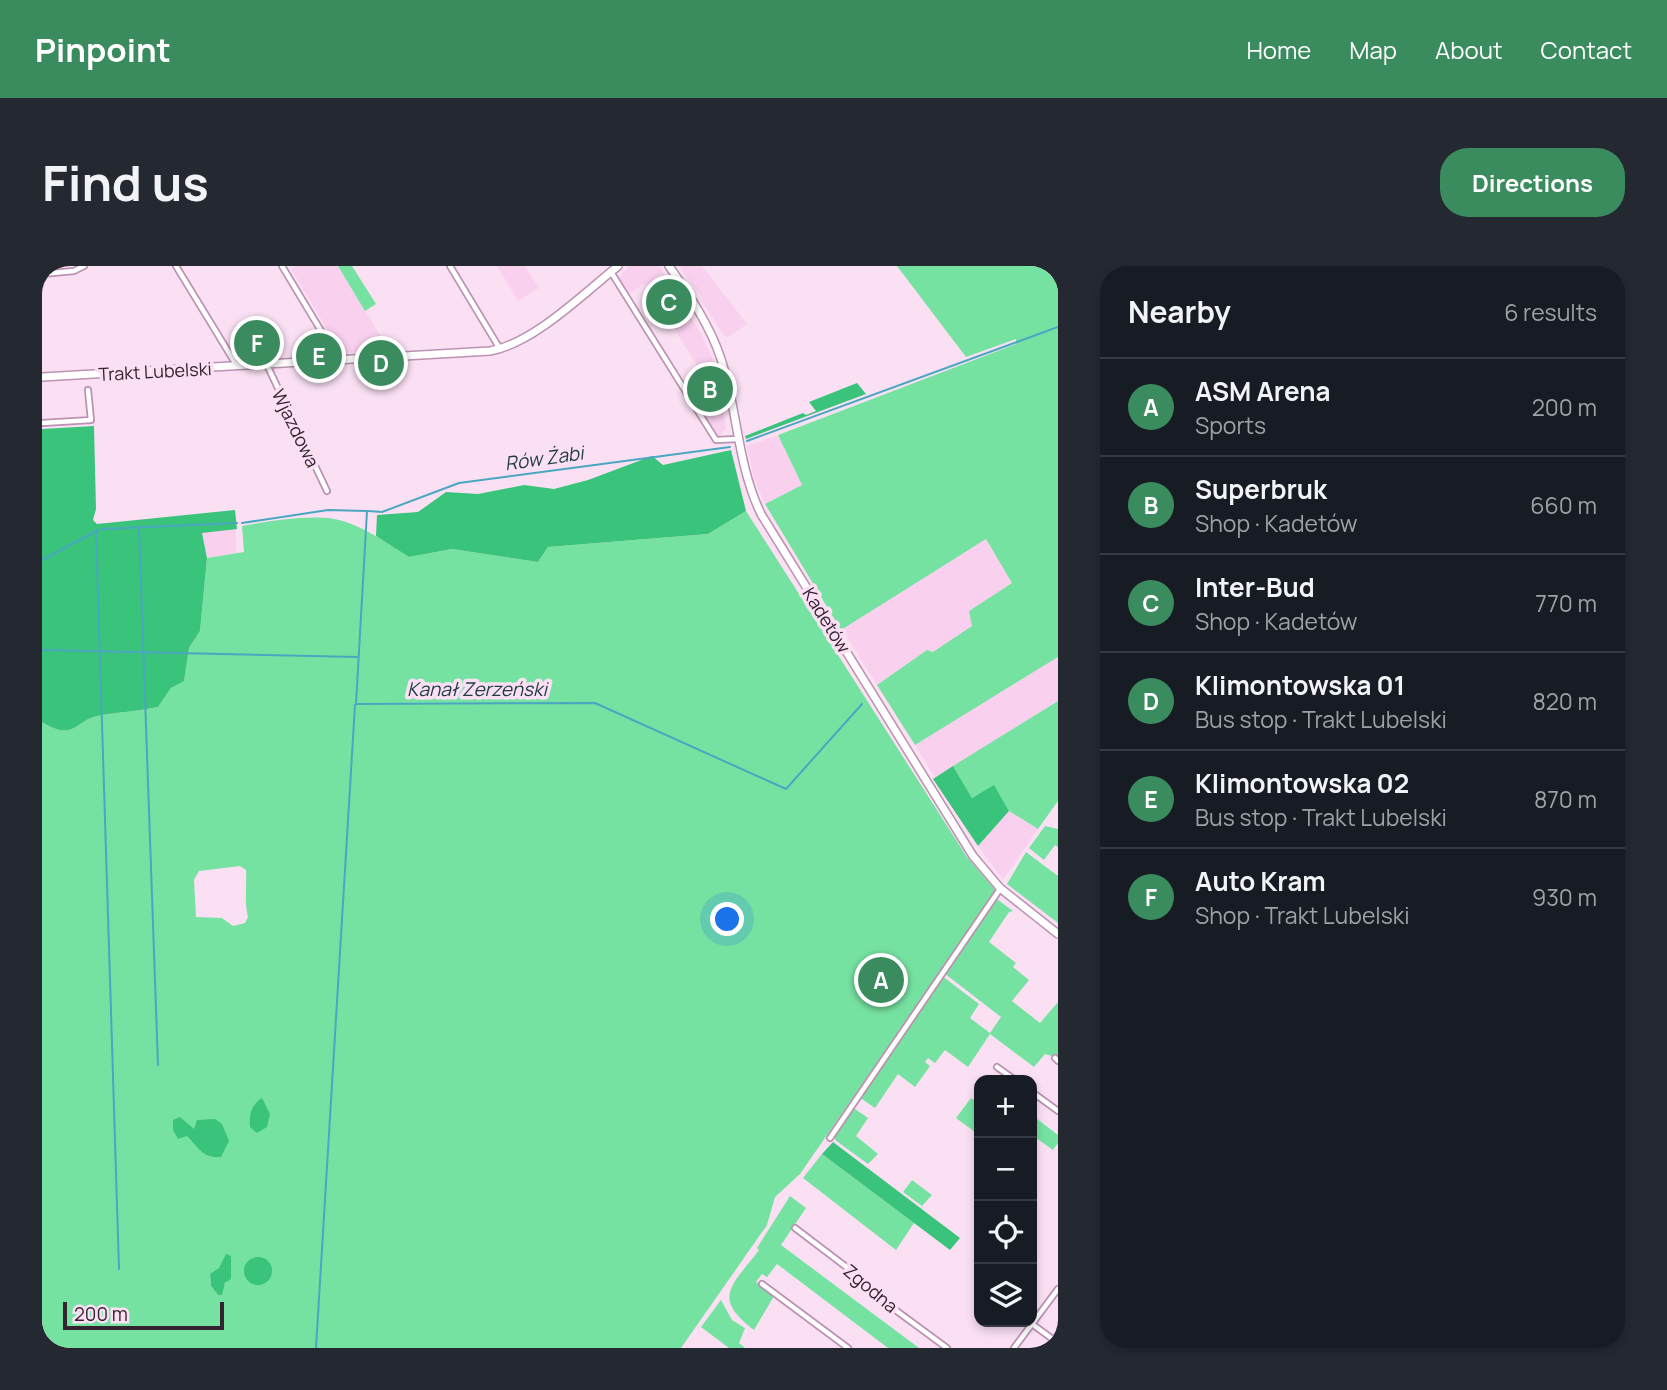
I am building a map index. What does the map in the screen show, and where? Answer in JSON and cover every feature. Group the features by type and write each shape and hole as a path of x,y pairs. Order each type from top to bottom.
{"street":[{"path":"42,274 74,271 84,266"},
{"path":"176,266 237,366"},
{"path":"282,266 332,349 335,361"},
{"path":"450,266 500,349"},
{"name":"Trakt Lubelski","path":"42,377 500,349 529,335 618,266"},
{"name":"Kadetów","path":"668,266 717,346 726,374 749,489 761,514 973,856 1000,888 1058,934"},
{"path":"611,272 716,440 737,439"},
{"name":"Wjazdowa","path":"267,365 327,491"},
{"path":"42,423 91,420 88,390"},
{"path":"830,1138 1000,888"},
{"path":"997,1067 1008,1075"},
{"path":"1037,1096 1058,1111"},
{"name":"Zgodna","path":"795,1228 870,1285 875,1295 947,1348"},
{"path":"762,1284 848,1348"},
{"path":"1037,1317 1058,1289"},
{"path":"1014,1348 1030,1327"},
{"path":"1036,1327 1058,1343"}],"shaded area":[{"path":"296,266 338,266 390,351 341,353 291,269"},
{"path":"497,266 525,266 539,288 518,301"},
{"path":"629,266 659,266 703,337 714,362 726,428 718,438 683,381 700,370 646,283 629,294 618,278"},
{"path":"679,266 702,266 747,324 729,337 724,336 701,300 702,297"},
{"path":"778,435 802,485 765,504 755,482 747,446"},
{"path":"236,529 236,553 207,558 202,533"},
{"path":"986,539 1012,583 970,611 973,626 933,652 927,650 877,685 842,629"},
{"path":"1058,657 1058,701 935,778 915,745"},
{"path":"1009,811 1038,829 1003,880 978,846"}],"green space":[{"path":"338,266 352,266 376,304 365,311"},
{"path":"897,266 1058,266 1058,657 915,745 877,685 927,650 933,652 972,626 969,611 1012,583 986,539 841,630 765,504 802,485 778,435 1016,344 1016,339 966,357"},
{"path":"857,383 866,394 746,439 745,436 803,413 806,415 816,411 809,402"},
{"path":"94,426 96,509 93,520 97,524 235,510 237,529 202,533 207,558 200,631 189,648 184,681 171,688 158,707 93,717 74,728 62,730 42,722 42,429"},
{"path":"731,450 746,511 708,534 548,547 538,562 452,549 409,557 376,536 377,515 418,512 446,492 478,494 524,485 554,489 588,480 652,456 663,465"},
{"path":"746,511 967,857 996,891 800,1174 775,1197 767,1225 681,1348 42,1348 42,722 53,728 69,730 93,717 158,707 171,688 184,680 189,648 200,631 207,558 244,552 242,526 294,518 335,519 363,529 409,557 452,549 538,562 548,547 708,534","holes":["240,866 246,870 248,917 245,923 233,926 222,918 196,917 194,880 199,871","230,1266 231,1275 218,1295 211,1286 210,1274"]},
{"path":"1058,701 1058,801 1038,829 1009,811 994,786 972,798 953,766"},
{"path":"953,766 972,798 994,785 1009,811 978,846 933,779"},
{"path":"1045,826 1058,829 1058,847 1055,845 1044,860 1029,848"},
{"path":"1026,852 1058,876 1058,923 1007,884"},
{"path":"997,899 1013,911 1009,912 989,942 1016,963 1013,967 1029,980 1012,1001 1040,1023 1058,1002 1058,1058 1045,1054 1034,1067 990,1034 968,1067 945,1050 935,1063 928,1058 925,1062 930,1066 915,1087 898,1074 875,1108 859,1097 942,976 979,1004 970,1018 990,1033 1001,1017 944,973"},
{"path":"262,1098 270,1114 267,1127 257,1133 250,1127 250,1114"},
{"path":"971,1098 974,1100 974,1131 956,1118"},
{"path":"855,1109 868,1118 856,1136 878,1154 868,1164 835,1140 835,1133 851,1110"},
{"path":"180,1117 194,1129 197,1120 215,1119 222,1124 229,1141 221,1157 205,1154 187,1136 178,1139 173,1130 173,1120"},
{"path":"1037,1119 1058,1135 1058,1143 1053,1150 1037,1139"},
{"path":"833,1142 960,1238 950,1250 822,1154"},
{"path":"822,1154 914,1223 896,1250 803,1178"},
{"path":"912,1180 932,1195 922,1206 903,1192"},
{"path":"790,1196 806,1208 781,1245 919,1348 888,1348 777,1264 767,1277 762,1274 756,1282 774,1296 754,1330 741,1319 733,1309 730,1291 759,1250 757,1248"},
{"path":"226,1254 231,1256 231,1279 225,1283 222,1295 218,1295 211,1286 210,1274 219,1268"},
{"path":"258,1257 268,1261 272,1271 268,1281 258,1285 248,1281 244,1271 248,1261"},
{"path":"721,1300 732,1320 745,1328 739,1343 745,1348 729,1348 701,1327"}],"waterway":[{"name":"Rów Żabi","path":"747,441 1058,327"},
{"name":"Rów Żabi","path":"368,511 382,512 459,483 730,447"},
{"name":"Kanał Zerzeński","path":"242,523 328,510 367,511 356,704 595,703 786,789 862,704"},
{"name":"Kanał Zerzeński","path":"102,529 237,523"},
{"path":"139,528 158,1065"},
{"path":"96,530 119,1269"},
{"name":"Kanał Zerzeński","path":"42,560 98,530"},
{"path":"42,650 357,657"},
{"path":"316,1348 355,705"}],"place":[{"name":"Inter-Bud","path":"669,302"},
{"name":"Auto Kram","path":"257,343"},
{"name":"Klimontowska 02","path":"319,356"},
{"name":"Klimontowska 01","path":"381,363"},
{"name":"Superbruk","path":"710,389"},
{"name":"ASM Arena","path":"881,980"}]}
